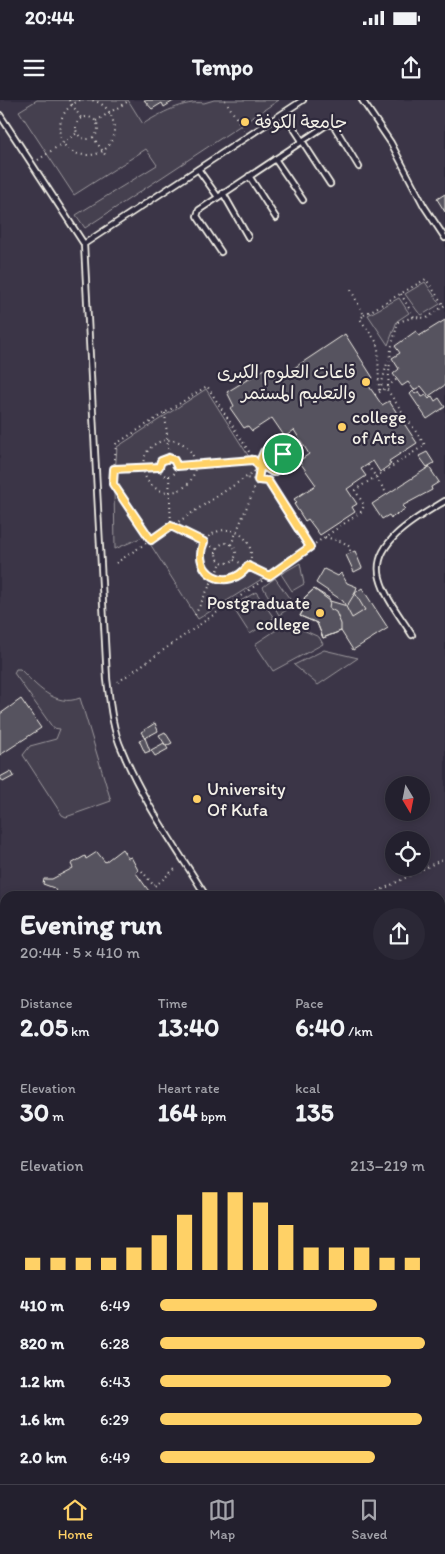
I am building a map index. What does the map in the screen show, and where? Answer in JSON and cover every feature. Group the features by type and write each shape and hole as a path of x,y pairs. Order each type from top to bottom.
{"lane":[{"path":"84,244 303,100"},
{"path":"362,100 392,143 424,206 445,238"},
{"path":"284,113 330,184"},
{"path":"0,115 84,244 107,679 113,721 121,750 139,784 203,891"},
{"path":"221,252 197,213 198,210 328,124 332,124 359,167"},
{"path":"0,126 7,128"},
{"path":"275,159 303,200"},
{"path":"198,169 218,197"},
{"path":"249,176 276,218"},
{"path":"223,193 248,237"},
{"path":"412,634 385,590 380,578 379,565 387,544 399,531 445,501"}],"path":[{"path":"69,100 81,118"},
{"path":"80,100 71,104 60,118 59,127 64,143 71,151 89,156 103,151 112,141 115,132 115,123 106,106 92,100"},
{"path":"96,121 130,100"},
{"path":"225,100 248,136"},
{"path":"88,116 96,121 99,129 93,137 86,139 77,133 76,126 81,118 88,116"},
{"path":"31,165 77,133"},
{"path":"93,137 106,156"},
{"path":"426,279 444,306 427,318 414,317 398,322 379,392 378,344 360,319 426,279"},
{"path":"351,290 364,315"},
{"path":"401,294 414,317"},
{"path":"118,682 362,511 364,505 355,490 425,445 387,387 391,349"},
{"path":"375,395 397,380"},
{"path":"151,540 113,484 116,444 207,386 310,547"},
{"path":"165,412 169,458"},
{"path":"167,441 177,442 186,447 192,455 194,464 193,474 188,484 179,490 169,492 158,490 149,483 143,468 144,458 149,449 158,443 167,441"},
{"path":"283,454 302,442"},
{"path":"274,448 283,454 285,461 277,471 269,471 263,466 261,459 267,450 274,448"},
{"path":"169,458 174,460 177,466 174,474 168,476 163,475 159,467 161,461 169,458"},
{"path":"177,466 254,460"},
{"path":"368,465 387,494"},
{"path":"116,563 263,466"},
{"path":"114,469 159,467"},
{"path":"231,545 258,480 260,468"},
{"path":"168,476 171,526"},
{"path":"245,478 268,481"},
{"path":"171,526 217,548"},
{"path":"221,530 237,532 250,545 251,554 248,566 241,575 233,579 223,580 214,577 206,571 202,562 200,552 204,542 211,534 221,530"},
{"path":"325,537 343,542 350,547 350,553"},
{"path":"217,548 225,544 231,545"},
{"path":"217,548 217,558 221,562 228,563 234,560 236,554 231,545"},
{"path":"234,560 269,576"},
{"path":"195,615 221,562"},
{"path":"379,891 445,858"},
{"path":"142,871 154,886 161,882 166,874 176,868"}],"shaded area":[{"name":"University Of Kufa","path":"0,100 445,100 445,891 0,891"},
{"path":"37,100 128,100 143,124 164,112 189,104 214,100 279,100 85,228 76,215 157,165 146,149 74,195 19,111"},
{"path":"425,282 440,304 422,315 405,294"},
{"path":"399,298 409,313 397,321 388,345 368,315"},
{"path":"206,389 308,550 198,619 145,536 115,549 114,487 117,447"},
{"path":"300,563 304,584 292,591 281,574"},
{"path":"275,578 294,605 279,615 263,587"},
{"path":"256,592 274,618 250,634 232,606"},
{"path":"287,623 319,637 323,644 273,671 255,644"},
{"path":"324,650 358,658 318,685 294,665"},
{"path":"16,669 20,669 39,688 54,697 62,700 80,698 111,801 66,817 62,815 23,755 30,746 56,739 60,729 53,728 14,673"}],"building":[{"path":"144,100 175,100 164,107 162,103 152,109"},
{"path":"445,194 445,212 437,199"},
{"path":"445,320 445,385 429,396 421,386 414,390 408,382 402,386 393,374 399,369 392,358 400,353 395,346 416,331 419,336"},
{"name":"college of Arts","path":"345,334 373,378 366,382 382,405 389,401 417,443 389,461 391,464 380,472 373,461 361,469 366,476 347,489 357,504 352,507 355,512 320,535 308,519 305,521 294,504 297,503 294,499 316,485 299,461 309,454 294,430 285,437 272,418 252,431 248,426 244,428 230,408 234,406 227,392 268,367 276,380"},
{"path":"413,391 415,394 419,391 422,397 426,395 429,399 432,396 435,401 439,398 445,407 427,419 410,394"},
{"path":"427,452 434,463 427,467 419,456"},
{"path":"429,467 439,482 431,487 432,490 402,506 405,509 391,518 389,515 382,519 372,504"},
{"path":"355,551 362,568 354,572 346,555"},
{"path":"324,569 338,576 341,573 347,583 357,587 355,593 365,610 352,618 343,601 316,583"},
{"path":"362,588 388,628 353,650 341,631 323,638 317,623 300,616 307,603 304,598 314,589 330,601 347,606 355,593"},
{"name":"Postgraduate college","path":"314,589 329,598 329,608 336,612 341,624 341,631 323,638 317,623 300,616 307,603 304,598"},
{"path":"21,699 41,728 0,755 0,714"},
{"path":"155,723 158,731 145,738 141,732"},
{"path":"165,732 172,743 166,746 159,735"},
{"path":"145,738 150,751 145,753 139,740"},
{"path":"164,743 168,749 155,756 151,750"},
{"path":"11,771 14,776 3,782 0,777"},
{"path":"122,849 128,858 131,857 138,870 136,873 149,891 56,891 54,888 43,884 44,879 52,879 73,868 71,864 85,856 86,859 97,852 105,862"}],"place":[{"name":"جامعة الكوفة","path":"245,122"},
{"name":"قاعات العلوم الكبرى والتعليم المستمر","path":"366,382"},
{"name":"college of Arts","path":"342,427"},
{"name":"Postgraduate college","path":"320,613"},
{"name":"University Of Kufa","path":"197,799"}],"route":[{"path":"283,454 274,448 264,452 261,459 263,466 260,468 258,480 268,481 310,547 269,576 248,566 245,572 233,579 223,580 214,577 203,567 200,557 204,542 171,526 151,540 113,484 114,469 159,467 161,461 166,458 174,460 177,466 254,460 260,468 263,466 273,472 284,465 285,457 283,454"}]}
